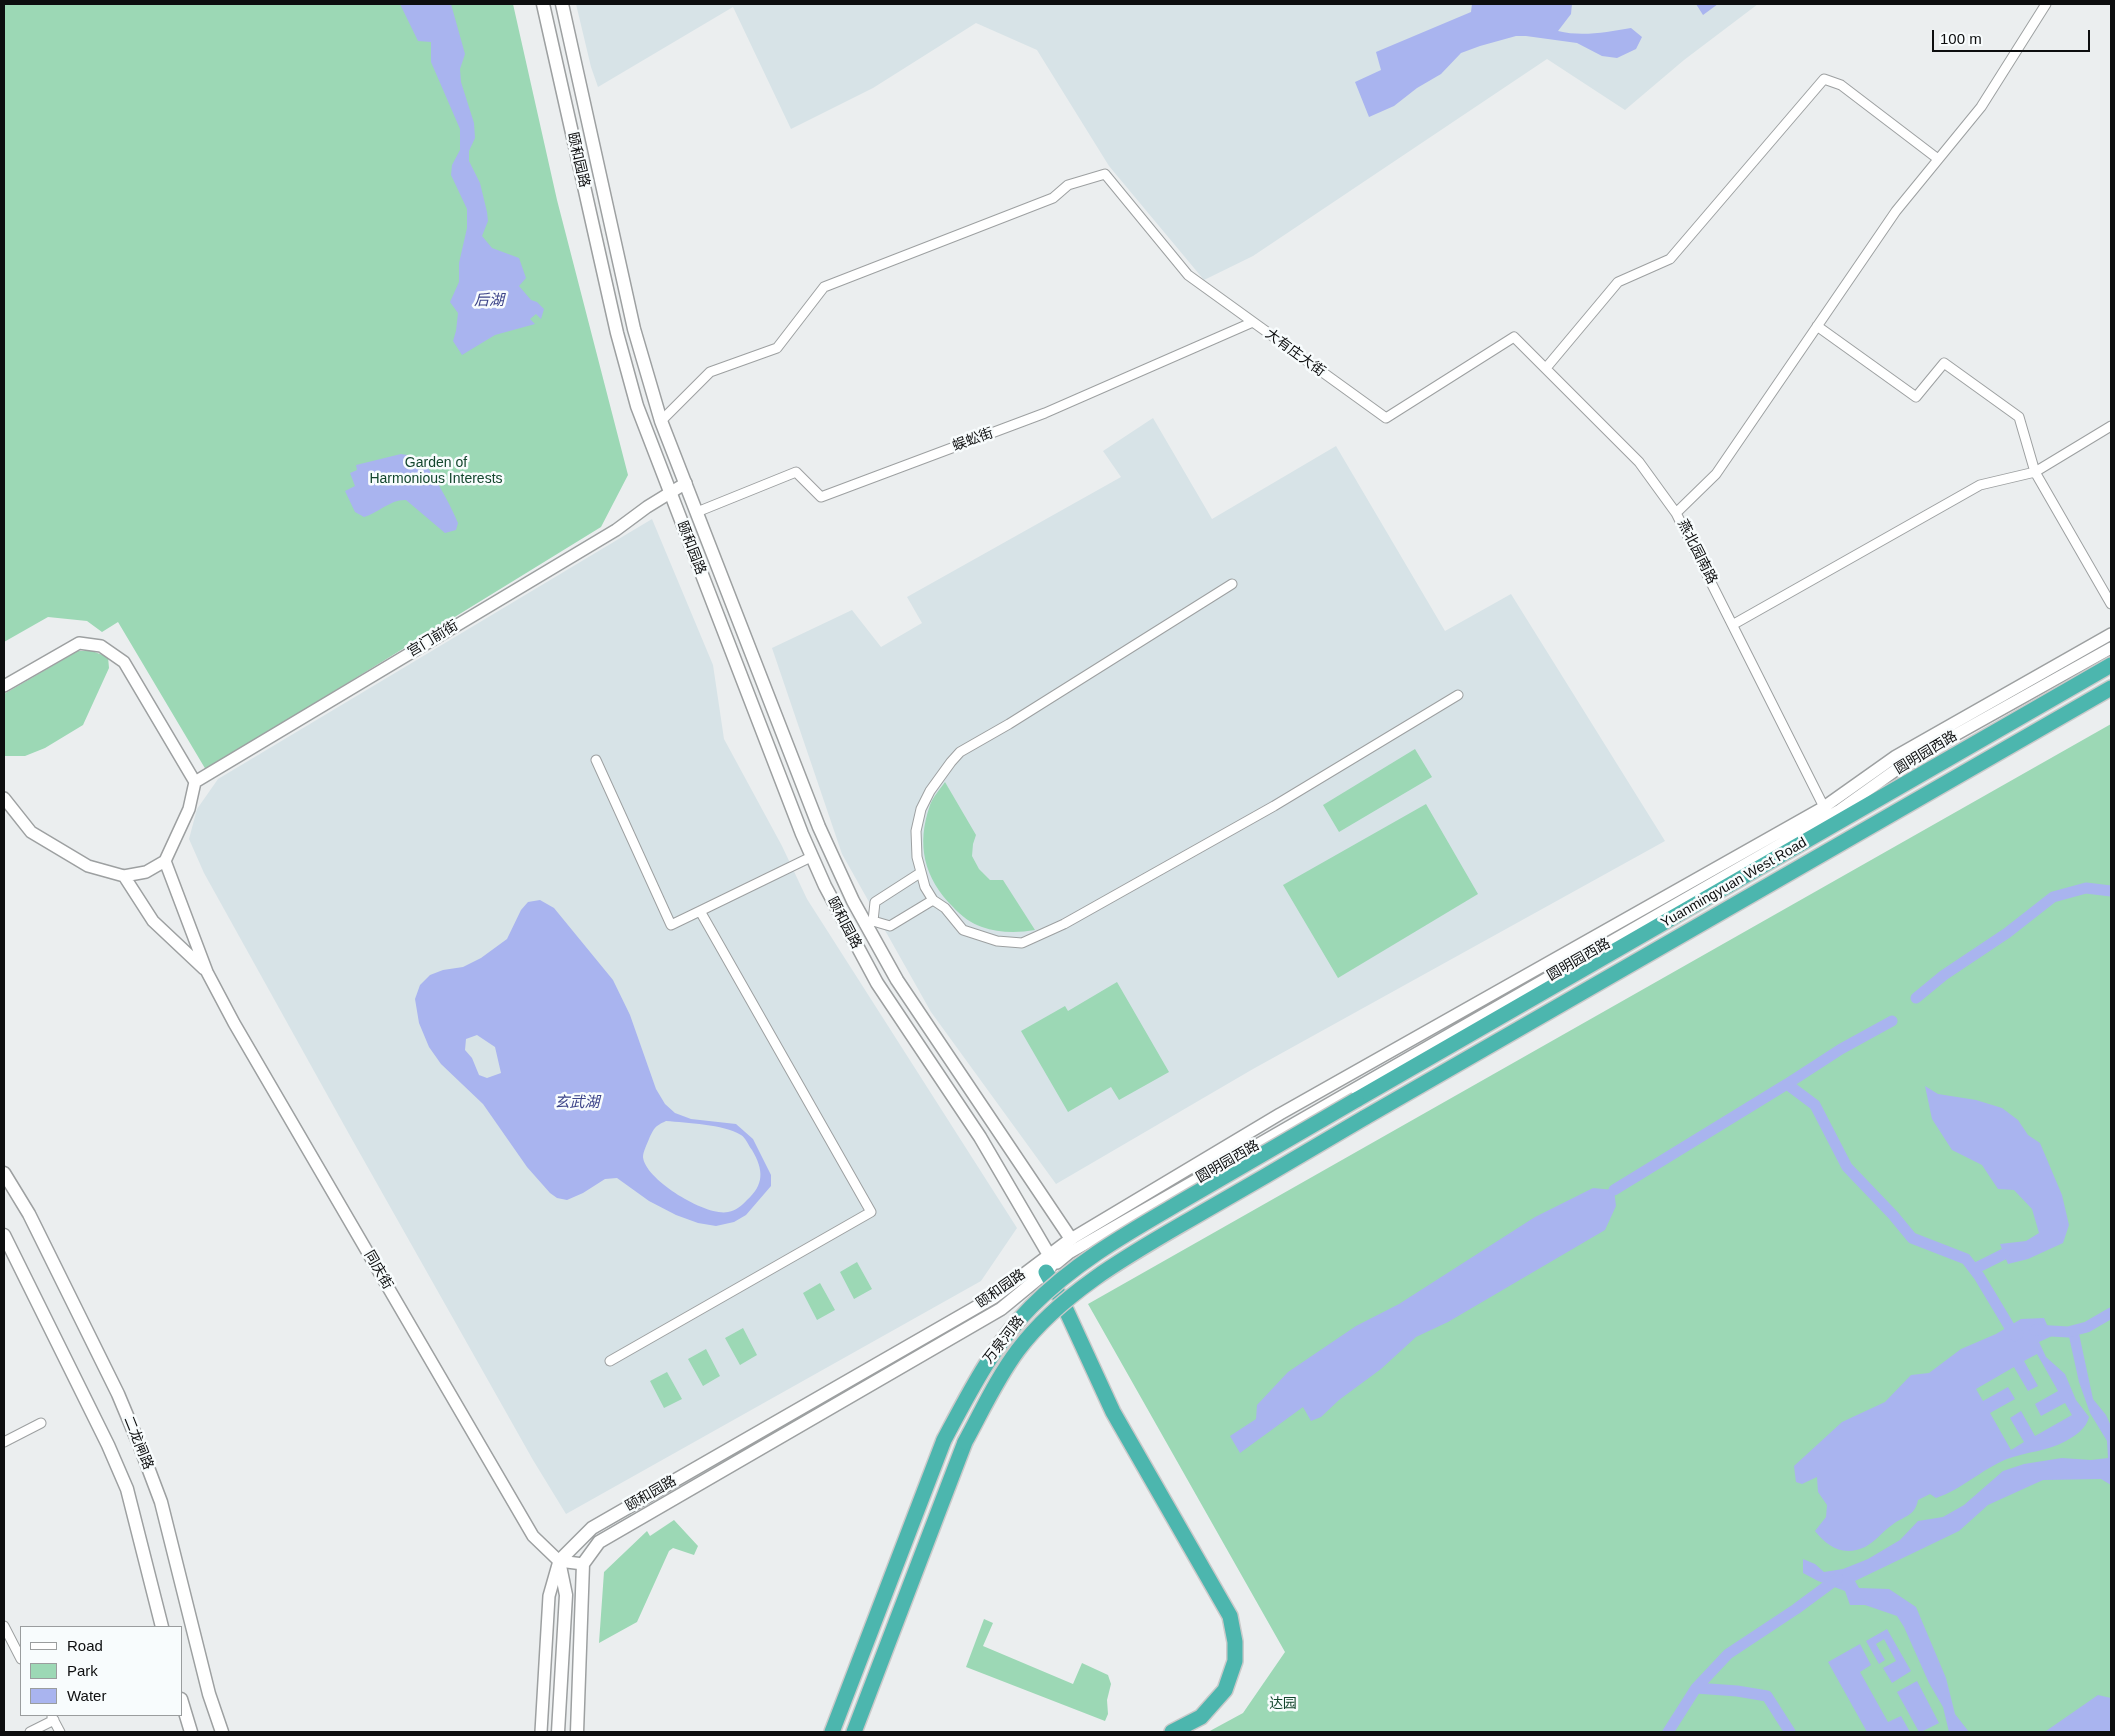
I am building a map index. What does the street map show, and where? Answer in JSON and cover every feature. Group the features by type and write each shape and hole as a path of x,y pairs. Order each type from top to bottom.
{"highway":[{"path":"2097,674 2111,657"},
{"name":"Yuanmingyuan West Road","path":"1356,1100 2111,665"},
{"name":"Yuanmingyuan West Road","path":"854,1732 965,1442 1002,1375 1019,1349 1046,1320 1083,1286 1122,1259 1364,1118 2111,688"},
{"name":"万泉河路","path":"832,1732 944,1440 984,1366 1003,1339 1030,1307 1070,1271 1106,1246 1356,1100"},
{"path":"1046,1272 1061,1299 1113,1412 1230,1616 1235,1642 1235,1661 1225,1690 1201,1717 1172,1732"}],"main road":[{"name":"颐和园路","path":"543,4 616,333 637,406 811,857 873,976 980,1138 1049,1254 994,1297 592,1528 559,1561"},
{"name":"颐和园路","path":"562,4 634,329 661,421 818,827 897,980 1071,1239 1046,1272 1001,1309 599,1542 583,1564"},
{"name":"二龙闸路","path":"4,1173 28,1214 114,1386 141,1449 163,1511 209,1694 222,1732"},
{"name":"二龙闸路","path":"4,1235 108,1445 126,1489 162,1626"},
{"path":"1046,1272 1049,1254 1071,1239"},
{"path":"558,1732 566,1595 559,1561"},
{"path":"578,1732 583,1564"},
{"path":"182,1702 191,1732"}],"street":[{"path":"1676,512 1716,474 1896,211 1981,106 2046,4"},
{"path":"1546,368 1618,282 1670,259 1824,79 1841,85 1938,159"},
{"name":"大有庄大街","path":"661,421 710,372 777,348 824,287 1053,198 1068,185 1105,174 1188,275 1386,418 1514,337"},
{"name":"蜈蚣街","path":"697,512 796,472 821,496 1045,413 1253,322"},
{"path":"1817,326 1916,397 1944,363 2019,417 2035,472 2111,604"},
{"name":"燕北园南路","path":"1514,337 1639,462 1676,512 1734,624 1824,807"},
{"path":"1734,624 1980,485 2035,472 2111,426"},
{"name":"宫门前街","path":"195,782 616,530 686,483"},
{"path":"1232,584 1009,724 960,752 930,791 921,809 916,831 920,873 925,887 933,900 945,908 963,930 997,941 1022,943 1064,924 1274,806 1458,695"},
{"name":"圆明园西路","path":"1071,1239 1280,1114 1824,807 1896,756 2111,634"},
{"path":"4,686 79,642 101,646 124,662 195,782 189,809 165,861 146,872 124,876 88,866 31,832 4,798"},
{"name":"圆明园西路","path":"1046,1272 1069,1253 1840,810 1908,762 2111,648"},
{"path":"596,760 671,925 811,857"},
{"path":"165,861 207,972"},
{"path":"920,873 875,902 869,923 890,926 933,900"},
{"path":"124,876 153,921 207,972"},
{"path":"610,1361 871,1212 700,911"},
{"name":"同庆街","path":"207,972 234,1023 534,1536 559,1561"},
{"path":"4,1442 41,1423"},
{"path":"559,1561 583,1564"},
{"name":"颐和园路","path":"541,1732 549,1596 559,1561"},
{"path":"4,1626 20,1657"},
{"path":"30,1732 53,1717 60,1732"}],"shaded area":[{"path":"576,4 1758,4 1684,60 1625,110 1547,59 1253,256 1204,280 1109,166 1037,50 976,23 873,88 791,129 733,7 598,87 591,67"},
{"path":"1153,418 1212,519 1336,446 1445,631 1511,594 1665,841 1253,1069 1056,1184 931,1012 842,854 772,648 852,610 881,647 922,623 907,597 1121,477 1103,451"},
{"path":"652,519 713,665 724,739 782,846 807,899 1017,1228 981,1281 566,1514 533,1460 349,1134 204,873 189,839 197,809 218,779"}],"green space":[{"name":"Garden of Harmonious Interests","path":"4,4 513,4 557,200 628,475 601,527 206,770 118,622 102,632 87,621 48,617 4,642"},
{"path":"78,651 92,651 108,657 109,668 83,725 45,748 25,756 4,756 4,694"},
{"name":"达园","path":"2111,724 2111,1732 1208,1732 1243,1713 1285,1652 1088,1304"},
{"path":"1415,749 1432,777 1339,832 1323,805"},
{"path":"945,782 976,835 972,856 979,869 990,880 1003,880 1035,930 1015,932 978,926 956,910 935,884 925,860 924,834 930,805"},
{"path":"1426,804 1478,894 1338,978 1283,885"},
{"path":"1117,982 1169,1072 1119,1100 1111,1087 1068,1112 1021,1031 1065,1006 1068,1011"},
{"path":"857,1262 872,1289 854,1299 840,1272"},
{"path":"820,1283 835,1310 817,1320 803,1293"},
{"path":"743,1328 757,1355 740,1365 725,1338"},
{"path":"706,1349 720,1376 703,1386 688,1359"},
{"path":"667,1372 682,1399 664,1408 650,1381"},
{"path":"674,1520 698,1546 694,1555 673,1548 669,1551 637,1622 599,1643 604,1572 647,1531 650,1536"},
{"path":"984,1619 993,1623 983,1646 1073,1684 1082,1663 1108,1675 1111,1684 1107,1700 1108,1714 1105,1721 966,1667"}],"water":[{"name":"后湖","path":"400,4 451,4 465,54 460,69 461,82 474,123 475,138 469,151 469,161 480,183 487,212 488,221 482,236 492,248 519,258 526,278 519,286 531,300 537,302 544,309 541,319 536,314 530,319 535,324 495,335 462,355 453,341 458,313 450,302 459,282 459,263 467,228 467,209 451,175 452,165 460,150 460,129 431,62 431,42 418,41"},
{"path":"1472,4 1572,4 1571,14 1558,31 1585,34 1631,28 1642,37 1636,49 1617,58 1602,56 1577,43 1526,36 1516,36 1480,46 1461,53 1441,74 1417,88 1394,106 1369,117 1355,82 1381,70 1376,52 1471,12"},
{"path":"1696,4 1718,4 1703,15"},
{"path":"401,454 418,458 427,467 458,523 456,530 445,533 406,500 390,504 364,517 355,512 345,491 355,486 350,473 357,470 356,465"},
{"name":"玄武湖","path":"540,900 554,908 613,980 630,1015 656,1089 665,1104 675,1113 691,1119 736,1124 753,1139 771,1175 771,1186 746,1215 734,1222 716,1226 698,1223 676,1215 649,1201 617,1178 605,1179 583,1193 567,1200 557,1198 550,1193 527,1167 483,1104 441,1064 429,1047 419,1023 415,999 420,985 430,975 443,970 463,967 481,958 507,939 521,910 528,902","holes":["477,1035 495,1047 501,1073 487,1078 479,1075 472,1058 465,1050 466,1039","666,1121 715,1126 743,1136 759,1164 760,1177 757,1189 736,1209 728,1212 718,1212 692,1203 665,1186 646,1166 643,1157 645,1148 654,1130"]},
{"path":"1925,1086 1938,1094 1976,1100 2002,1108 2018,1120 2028,1135 2040,1143 2062,1195 2069,1225 2063,1243 2028,1259 2008,1264 2000,1244 2026,1241 2039,1233 2032,1209 2014,1190 1998,1189 1982,1165 1952,1150 1932,1119"},
{"path":"1593,1188 1614,1190 1616,1206 1605,1230 1448,1322 1416,1337 1381,1369 1339,1400 1321,1417 1311,1421 1303,1407 1240,1453 1230,1436 1256,1419 1257,1405 1288,1372 1356,1326 1399,1304 1535,1217"},
{"path":"2044,1318 2052,1336 2039,1342 2046,1357 2065,1374 2076,1400 2089,1417 2083,1428 2059,1444 1998,1463 1963,1485 1936,1498 1930,1494 1918,1500 1911,1513 1885,1530 1865,1547 1857,1550 1843,1551 1825,1542 1815,1531 1826,1517 1827,1505 1818,1492 1817,1477 1802,1484 1796,1482 1794,1466 1842,1422 1885,1402 1911,1375 1929,1373 1961,1349 1996,1334 2021,1319","holes":["2037,1354 2058,1391 2035,1404 2041,1416 2065,1403 2072,1415 2035,1436 2021,1411 2010,1418 2024,1442 2011,1450 1990,1413 2015,1399 2008,1387 1983,1401 1976,1389 2014,1367 2028,1391 2038,1386 2024,1361"]},
{"path":"2078,1329 2093,1399 2106,1415 2111,1426 2111,1485 2101,1479 2043,1480 1988,1505 1959,1531 1855,1581 1859,1588 1889,1589 1916,1607 1946,1678 1955,1714 1969,1732 1949,1732 1943,1707 1929,1683 1904,1627 1897,1616 1865,1605 1850,1605 1845,1591 1803,1573 1803,1559 1815,1564 1824,1572 1843,1569 1868,1559 1900,1540 1918,1521 1943,1517 1964,1505 2003,1471 2024,1464 2062,1458 2091,1460 2108,1458 2107,1441 2090,1413 2079,1382 2068,1332"},
{"path":"1887,1629 1911,1671 1892,1683 1883,1668 1896,1661 1884,1639 1876,1644 1885,1660 1879,1664 1866,1641"},
{"path":"1860,1644 1871,1665 1860,1672 1888,1722 1901,1716 1910,1732 1867,1732 1828,1662"},
{"path":"1917,1681 1939,1723 1921,1732 1919,1732 1897,1692"},
{"path":"2098,1695 2111,1698 2111,1732 2038,1732 2046,1731"}],"waterway":[{"path":"1916,998 1944,975 2007,933 2053,897 2086,888 2111,891"},
{"path":"1892,1021 1841,1049 1787,1084 1815,1105 1847,1167 1893,1215 1912,1238 1966,1259 1979,1276 2015,1336 2018,1334"},
{"path":"1614,1190 1787,1084"},
{"path":"1974,1269 2004,1254"},
{"path":"2035,1330 2068,1332 2087,1327 2111,1313"},
{"path":"1668,1732 1696,1688 1728,1654 1796,1609 1838,1578"},
{"path":"1696,1688 1737,1691 1767,1696 1790,1732"}]}
